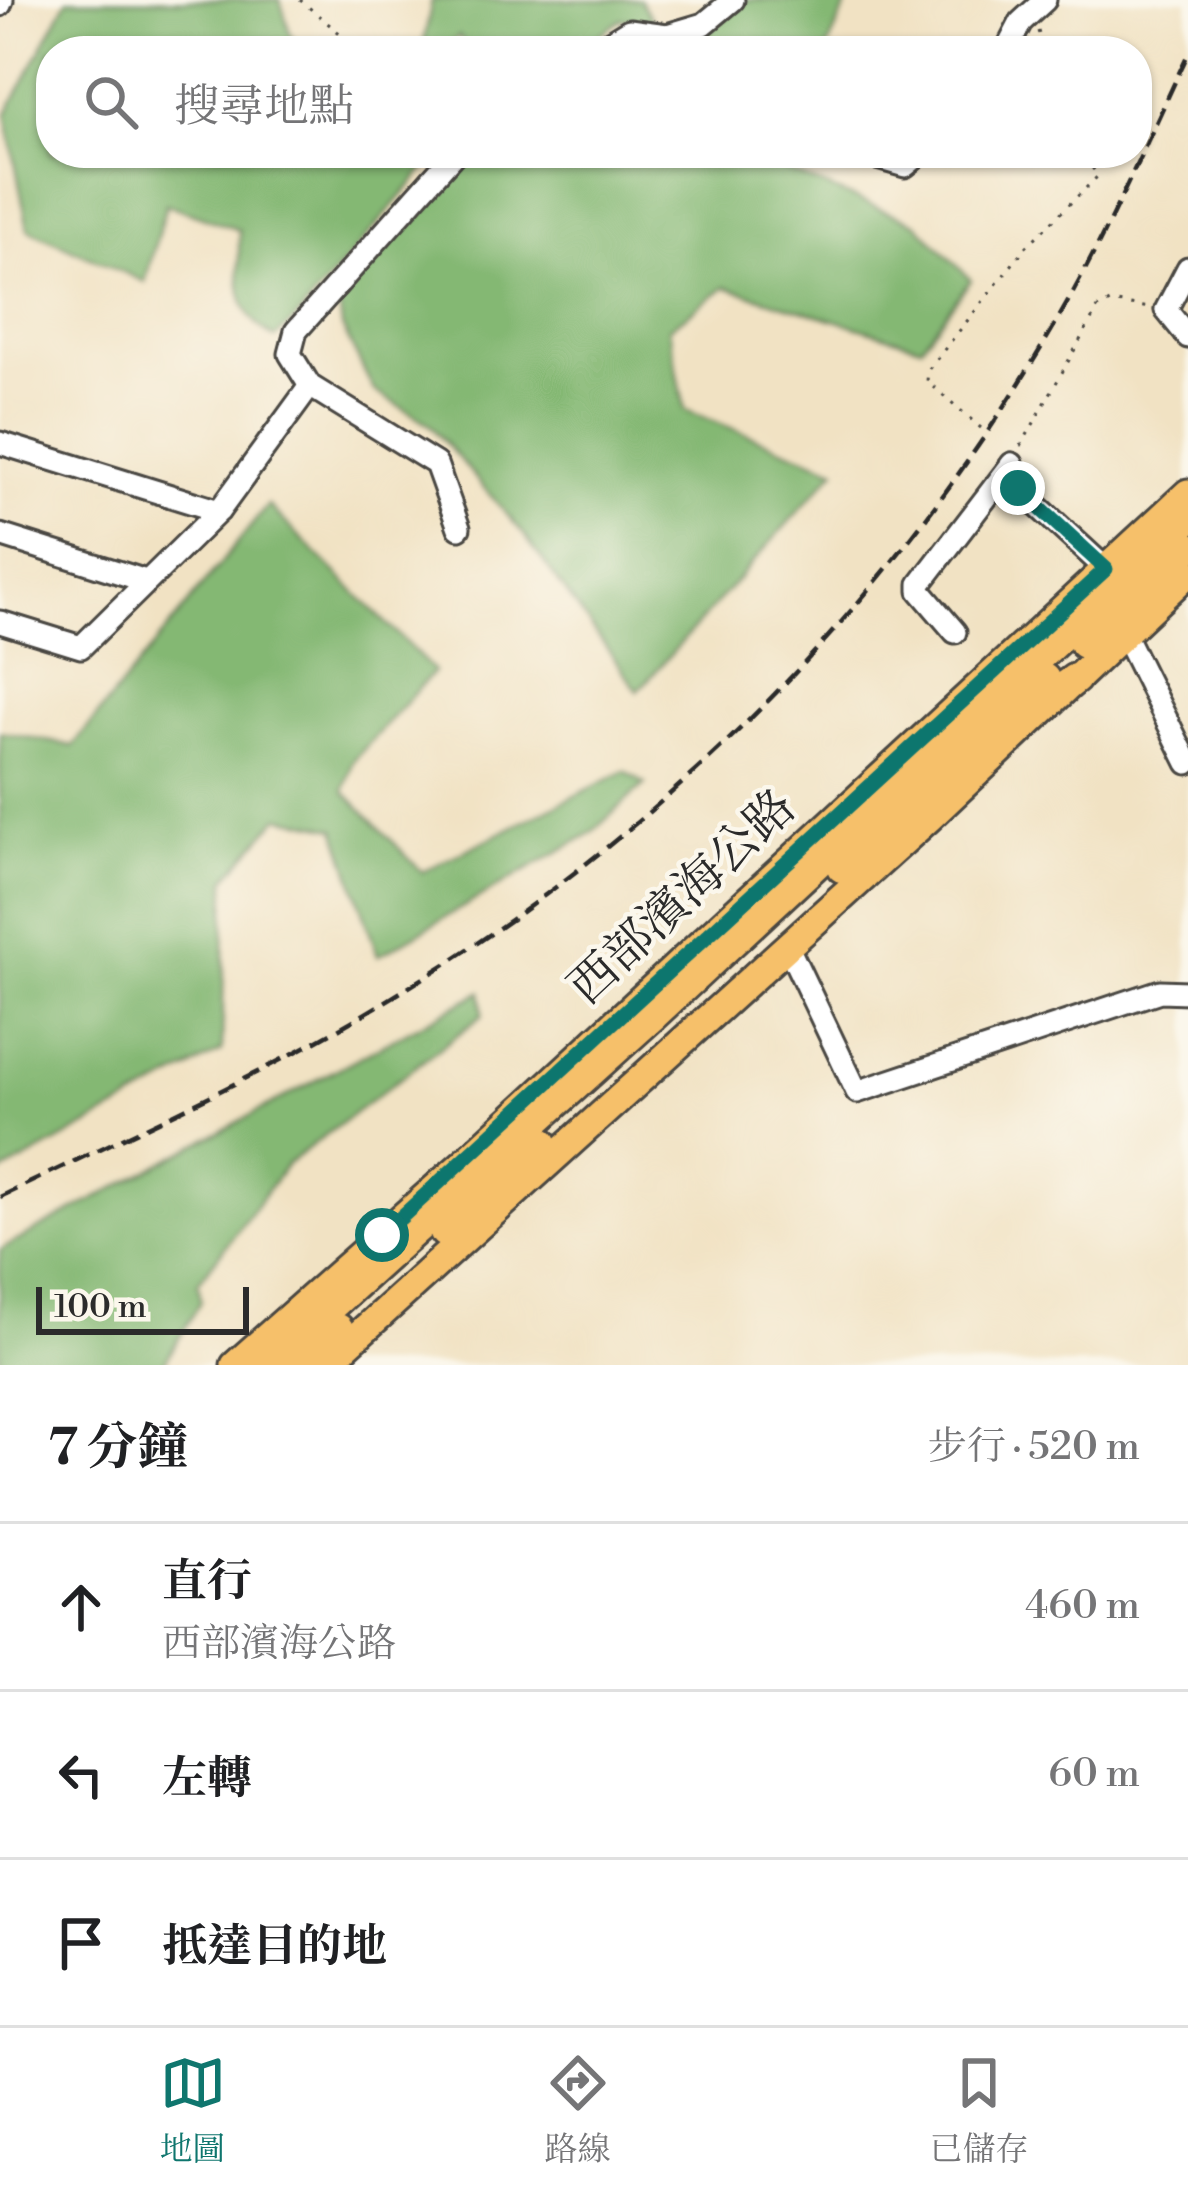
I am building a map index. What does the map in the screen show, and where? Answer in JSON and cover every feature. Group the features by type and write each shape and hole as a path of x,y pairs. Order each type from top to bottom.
{"highway":[{"path":"265,1365 653,1015 1188,518"},
{"path":"298,1365 1188,548"},
{"path":"959,762 1075,679"},
{"path":"466,1161 653,1015"}],"main road":[{"name":"西部濱海公路","path":"236,1365 466,1161 1188,493"},
{"path":"325,1365 788,945 1188,573"}],"street":[{"path":"619,36 628,30 667,34 704,24 733,0"},
{"path":"1014,36 1021,22 1045,0"},
{"path":"442,168 296,332 290,354 310,386 436,464 458,527"},
{"path":"1188,268 1166,310 1188,337"},
{"path":"0,622 81,646 220,511 310,386"},
{"path":"0,442 220,511"},
{"path":"1012,464 1018,488 1106,569"},
{"path":"955,632 920,591 920,584 1012,464"},
{"path":"0,535 146,581"},
{"path":"1124,632 1188,763"},
{"path":"788,945 857,1092 1160,991 1188,992"}],"path":[{"path":"300,0 343,36"},
{"path":"982,428 927,381 928,370 1027,246 1098,176 1092,168"},
{"path":"1012,464 1098,308 1110,302 1166,310"}],"green space":[{"path":"67,0 280,0 291,36 48,36"},
{"path":"432,0 640,0 653,21 622,19 598,36 425,36"},
{"path":"746,0 849,0 833,36 702,36"},
{"path":"36,58 36,168 426,168 275,338 251,317 245,305 239,277 239,230 166,204 145,282 28,229 6,115"},
{"path":"455,168 779,168 916,223 971,280 921,346 725,287 669,328 685,410 836,469 638,691 522,532 429,424 374,391 342,327 338,296"},
{"path":"268,505 434,671 353,761 344,791 422,872 625,771 645,784 591,833 378,956 336,828 279,817 226,879 222,1051 0,1174 0,732 73,746"},
{"path":"481,992 483,1015 286,1165 198,1283 201,1301 163,1365 0,1365 0,1250"}],"railway":[{"path":"1152,131 1188,54"},
{"path":"0,1197 250,1076 396,995 588,862 678,787 762,707 915,532 984,437 1047,338 1135,168"}],"route":[{"path":"382,1235 1106,569 1018,488"}]}
